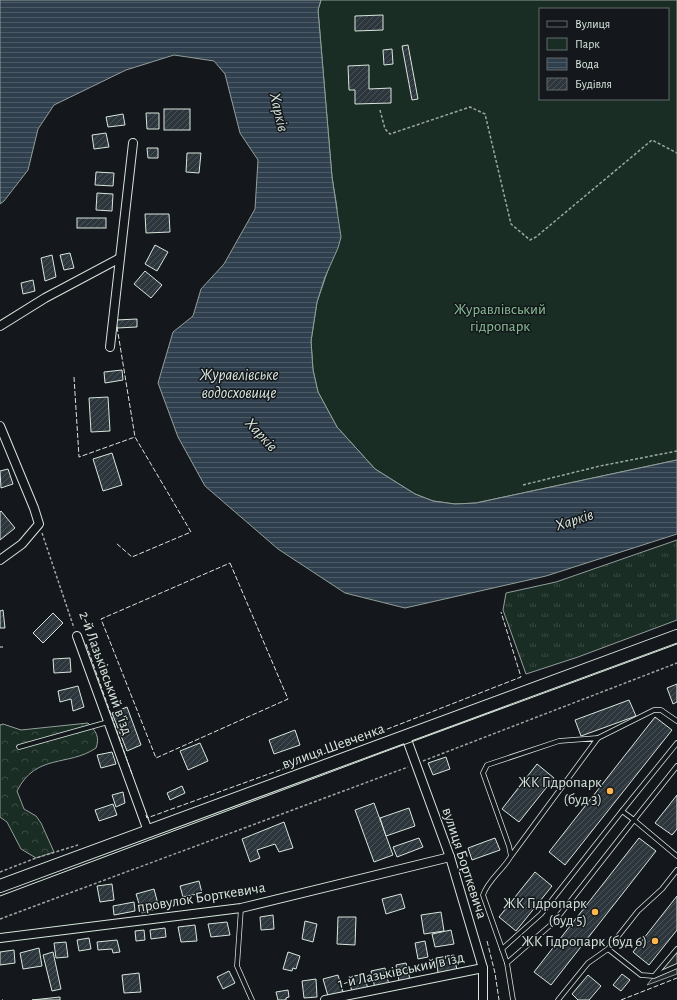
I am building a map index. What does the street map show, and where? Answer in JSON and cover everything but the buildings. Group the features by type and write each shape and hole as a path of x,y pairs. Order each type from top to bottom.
{"main road":[{"name":"вулиця Шевченка","path":"0,886 677,636"}],"street":[{"path":"110,347 133,143"},
{"path":"0,326 45,298 120,258"},
{"path":"0,426 34,508 39,524 22,544 0,560"},
{"name":"2-й Лазьківський в’їзд","path":"77,636 148,831"},
{"name":"вулиця Борткевича","path":"406,737 450,857 482,968 483,1000"},
{"name":"провулок Борткевича","path":"0,938 241,908 450,857"},
{"name":"1-й Лазьківський в’їзд","path":"325,1000 482,968"}],"lane":[{"path":"511,856 509,846 483,773 487,765 559,741 598,738 654,710 662,710 677,721"},
{"path":"19,747 109,722"},
{"path":"513,1000 507,963 483,895 486,887 506,865 511,856 598,738"},
{"path":"502,949 542,914 622,810 677,743"},
{"path":"507,963 554,922 677,766"},
{"path":"622,810 677,856"},
{"path":"558,1000 588,963 608,949 638,911 662,889 677,870"},
{"path":"241,908 237,966 252,1000"},
{"path":"608,949 641,975 654,976 677,966"},
{"path":"654,976 677,949"}],"path":[{"path":"380,110 385,129 390,134 470,107 485,114 511,224 530,240 536,237 652,140 677,153"},
{"path":"524,485 600,466 677,451"},
{"name":"2-й Лазьківський в’їзд","path":"39,524 77,636"},
{"path":"0,919 416,764 677,663"}],"green space":[{"name":"Журавлівський гідропарк","path":"321,0 677,0 677,460 476,503 455,504 433,501 415,494 375,469 337,427 318,392 313,370 311,341 317,302 330,264 337,208 332,177 318,10"},
{"path":"677,540 677,620 578,657 526,674 503,610 506,593 556,582"},
{"path":"88,723 97,737 98,741 96,748 85,754 53,762 33,771 25,779 17,791 24,809 36,816 41,823 54,852 36,858 21,849 7,822 0,817 0,725 3,724 21,730"}],"shaded area":[{"path":"677,947 677,974 647,985 654,976"}],"water":[{"name":"Журавлівське водосховище","path":"0,0 321,0 318,10 332,177 341,237 317,302 311,341 313,370 318,392 337,427 375,469 415,494 433,501 455,504 476,503 677,460 677,534 546,576 405,608 345,593 278,549 205,486 178,437 158,383 173,332 193,316 201,289 224,264 255,209 258,160 240,133 225,74 214,61 174,55 126,70 54,105 38,129 28,170 0,204"}],"tram line":[{"path":"0,896 677,644"}],"fence":[{"path":"117,327 135,437"},
{"path":"74,377 79,457 135,437 191,532 132,557 116,543"},
{"path":"230,563 288,699 156,758 101,619 230,563"},
{"path":"146,815 147,818 313,758 521,677 501,612"},
{"path":"86,644 132,774"},
{"path":"487,941 495,973 499,1000"},
{"path":"621,1000 677,978"}],"place":[{"name":"ЖК Гідропарк (буд 3)","path":"610,791"},
{"name":"ЖК Гідропарк (буд 5)","path":"595,912"},
{"name":"ЖК Гідропарк (буд 6)","path":"655,941"}],"water label":[{"name":"Харків","path":"280,112"},
{"name":"Харків","path":"262,434"},
{"name":"Харків","path":"574,519"}]}
